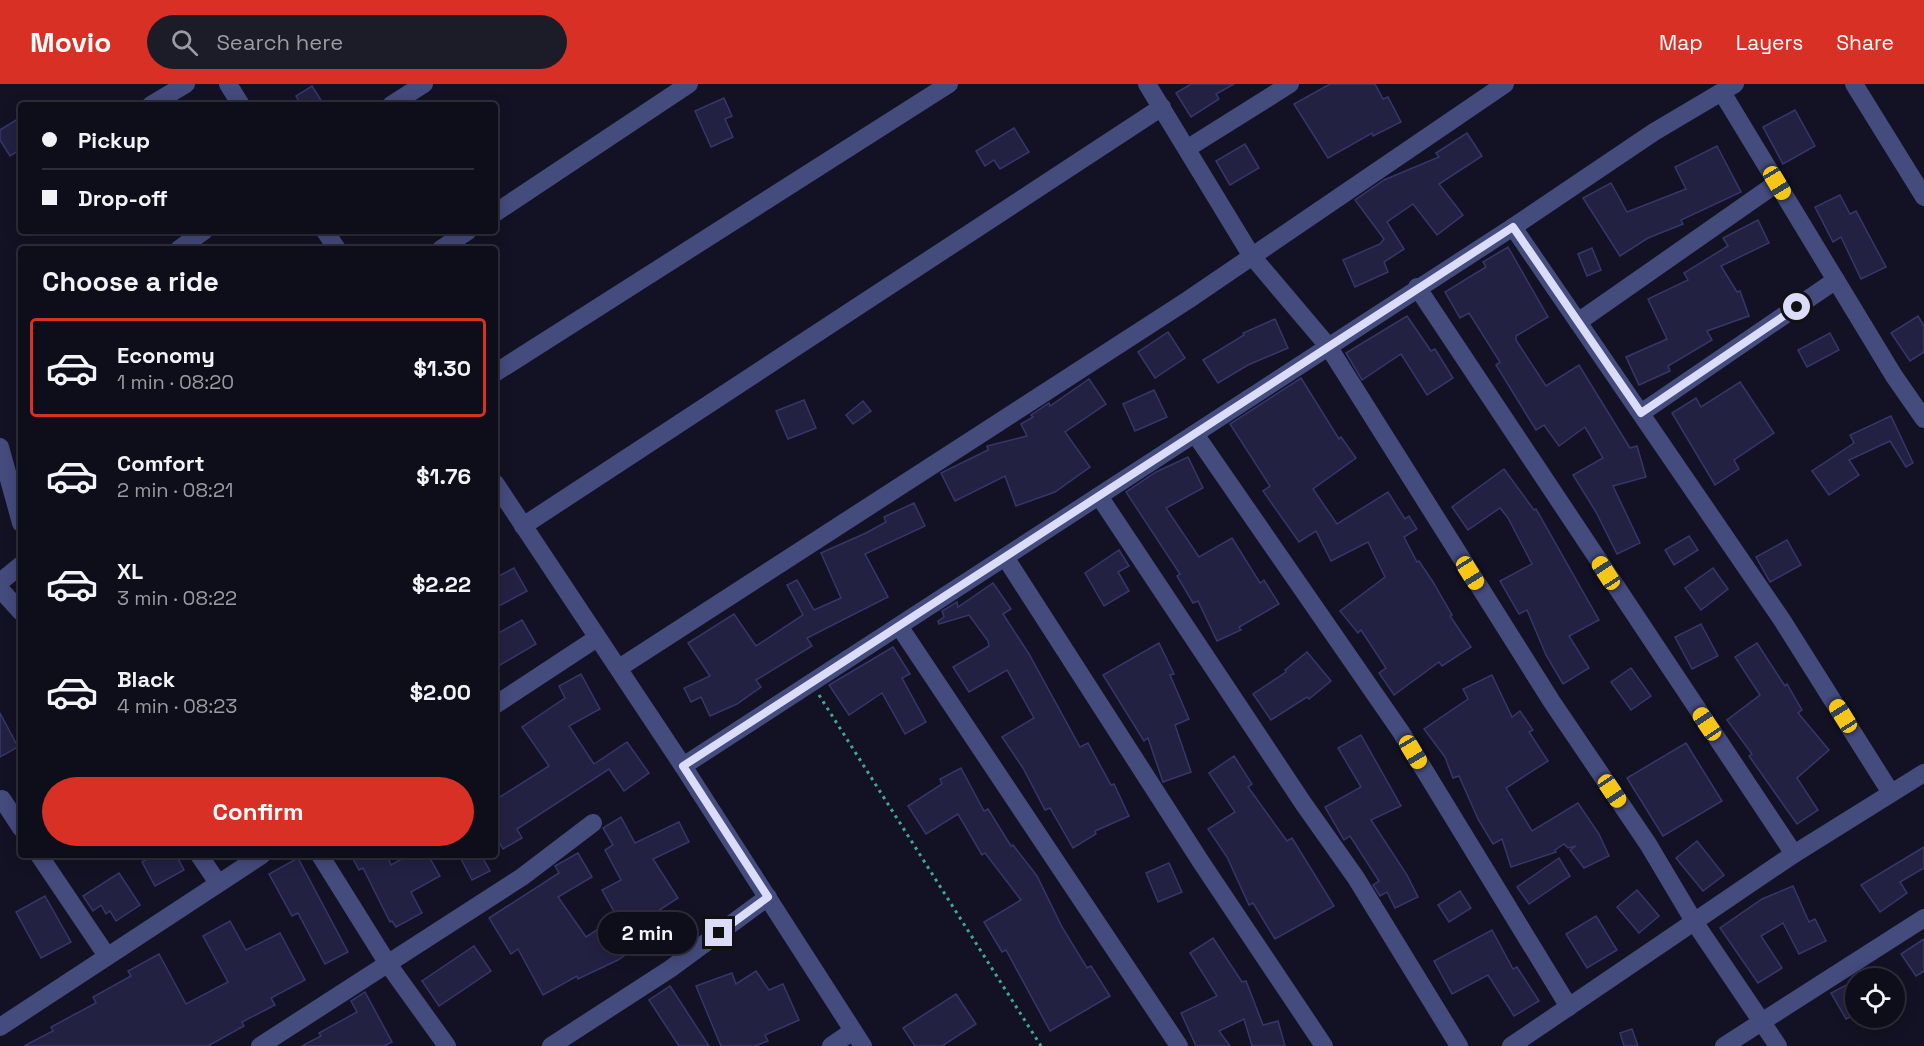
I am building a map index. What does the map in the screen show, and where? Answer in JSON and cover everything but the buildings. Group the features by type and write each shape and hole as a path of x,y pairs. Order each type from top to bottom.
{"street":[{"path":"156,102 186,84"},
{"path":"228,84 239,102"},
{"path":"396,102 423,84"},
{"path":"498,211 689,84"},
{"path":"498,371 949,84"},
{"path":"1147,84 1251,255 1328,346 1552,702 1648,844 1695,923 1778,1046"},
{"path":"1188,148 1290,84"},
{"path":"619,668 1188,300 1505,84"},
{"path":"1854,84 1924,197"},
{"path":"683,766 1417,287 1513,227 1654,132 1729,89 1777,183 1894,376 1924,419"},
{"path":"523,526 1162,107"},
{"path":"1578,322 1777,183"},
{"path":"1513,227 1782,620 1891,793"},
{"path":"182,246 200,234"},
{"path":"446,246 464,234"},
{"path":"1641,413 1836,280"},
{"path":"1417,287 1794,854"},
{"path":"1195,434 1401,732 1569,1007"},
{"path":"0,447 18,512"},
{"path":"498,488 683,766 858,1039 831,1046"},
{"path":"1099,496 1303,803 1356,878 1459,1046"},
{"path":"1005,557 1201,862 1324,1046"},
{"path":"0,582 18,567"},
{"path":"0,589 18,609"},
{"path":"898,626 1179,1046"},
{"path":"498,703 597,638"},
{"path":"1511,1046 1794,854 1924,773"},
{"path":"2,799 18,823"},
{"path":"260,1046 522,878 593,823"},
{"path":"41,858 107,956"},
{"path":"201,858 218,883"},
{"path":"0,1027 257,858"},
{"path":"322,858 388,964 447,1046"},
{"path":"550,1046 670,969 768,897"},
{"path":"1724,1046 1924,918"}],"path":[{"path":"811,682 1041,1046"}],"route":[{"path":"719,933 768,897 683,766 1417,287 1513,227 1641,413 1797,307"}]}
